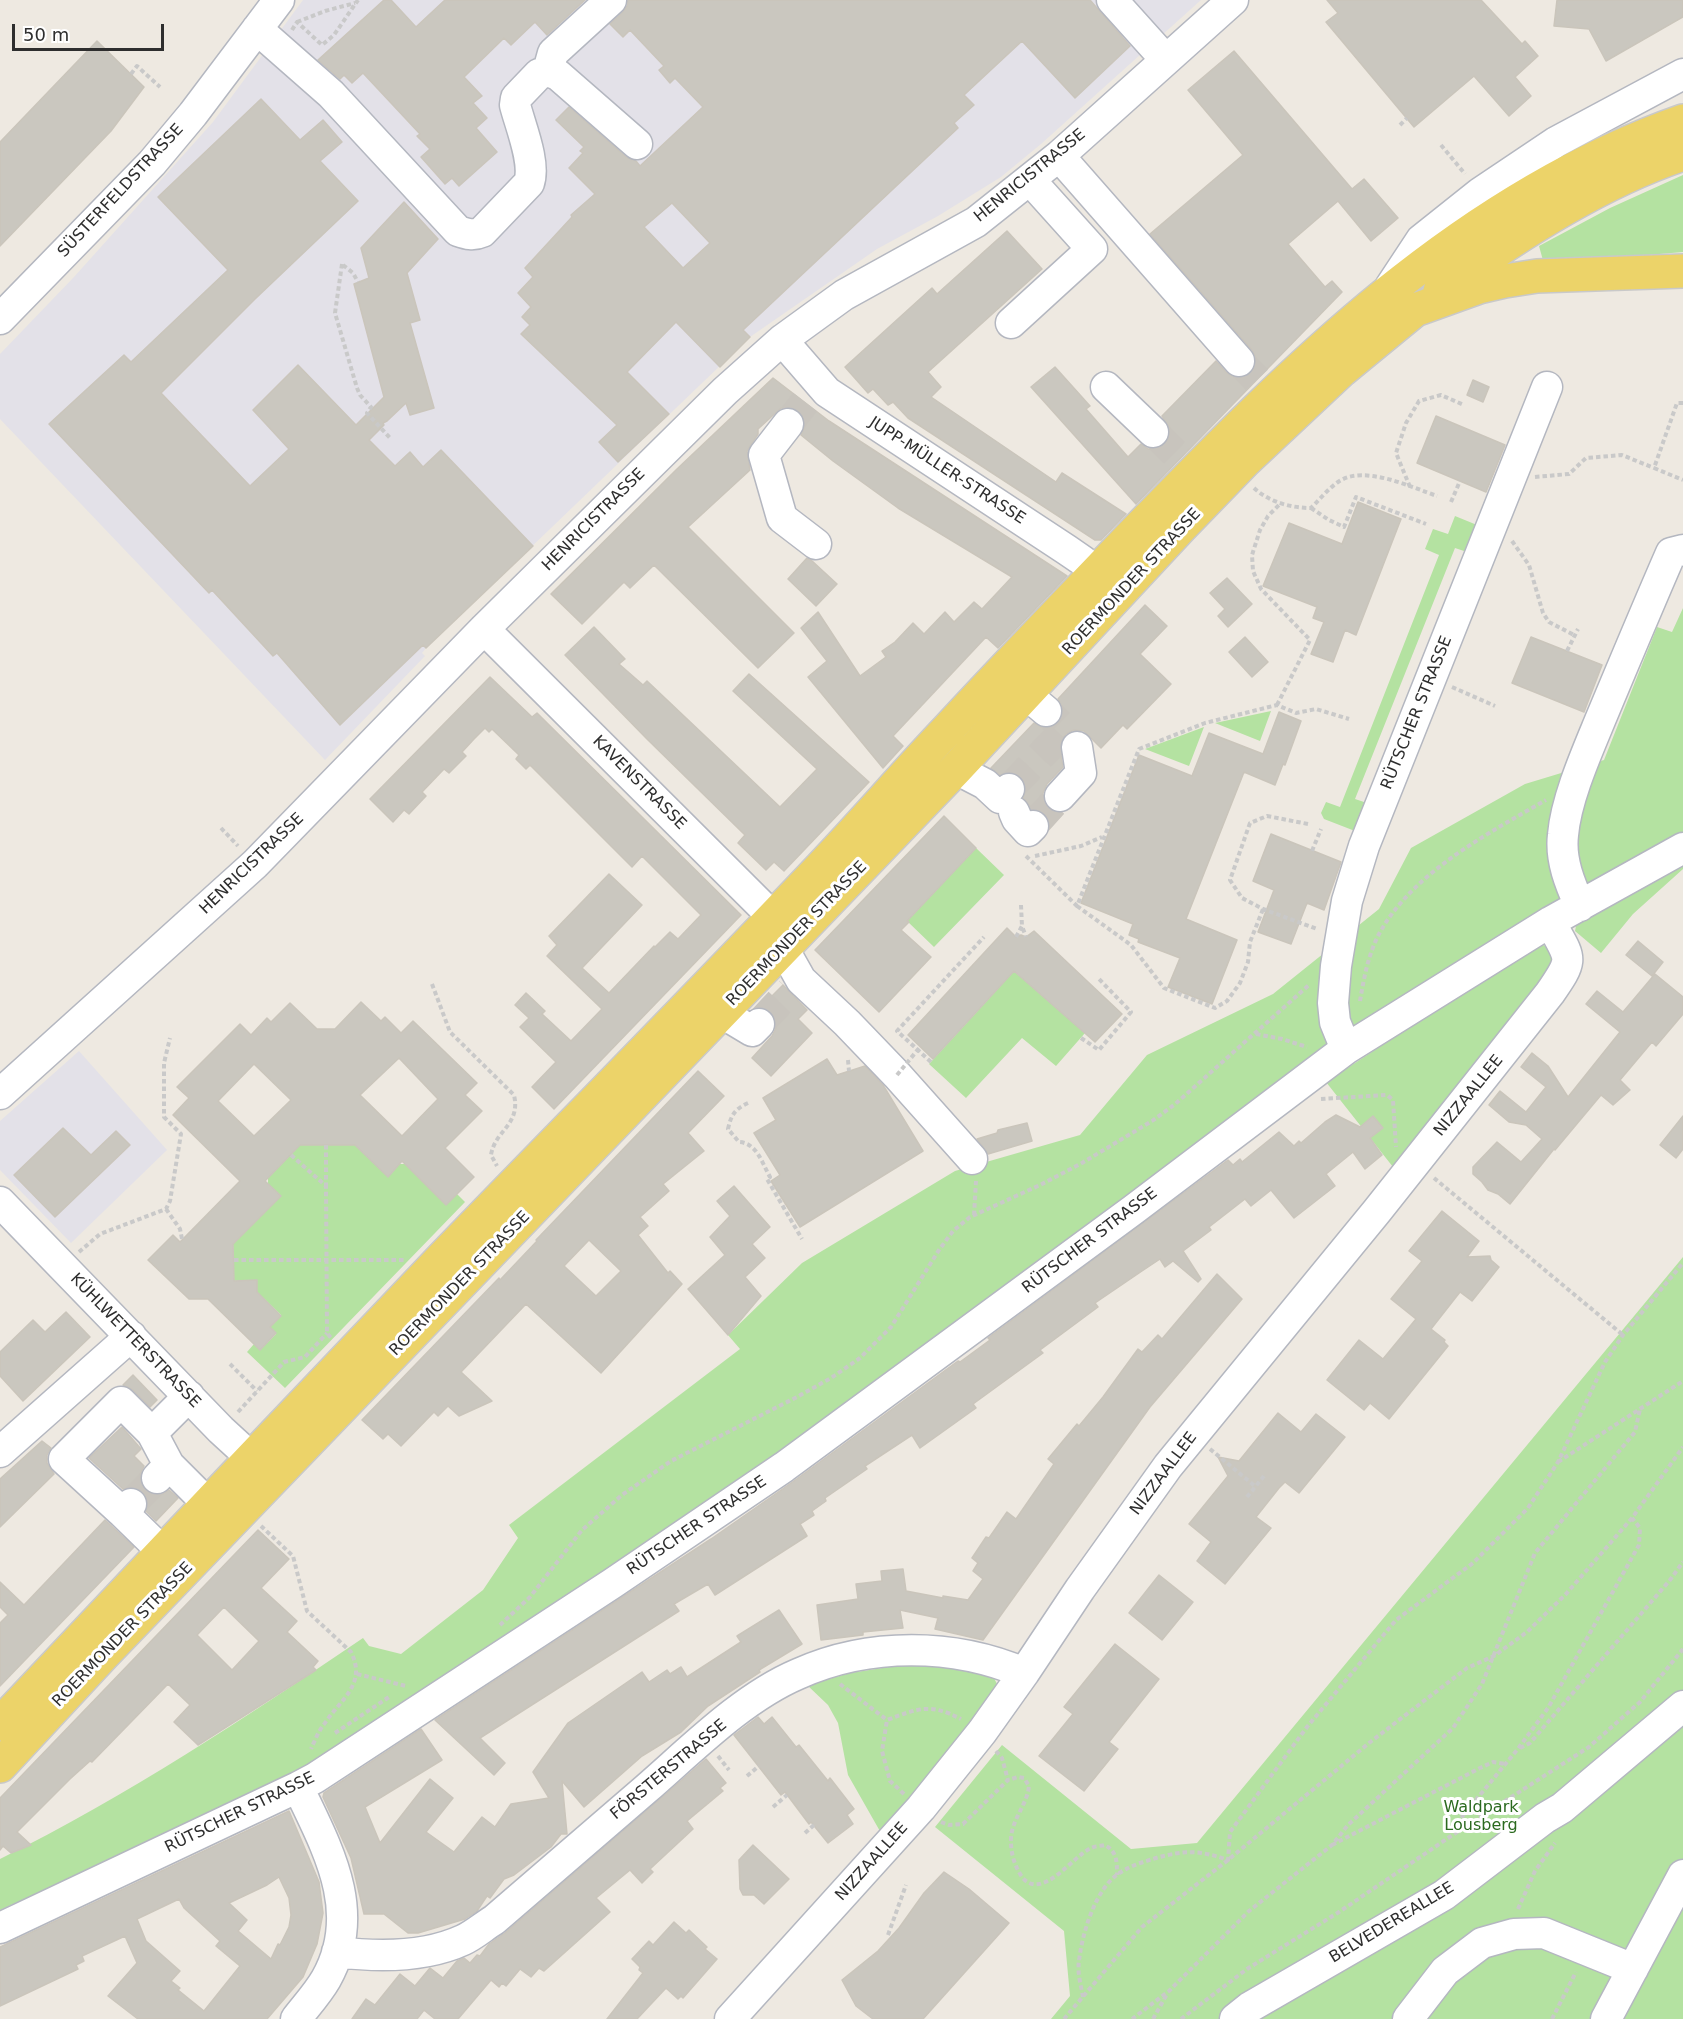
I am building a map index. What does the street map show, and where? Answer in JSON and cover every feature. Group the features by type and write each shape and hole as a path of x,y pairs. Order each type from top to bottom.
{"main road":[{"name":"ROERMONDER STRASSE","path":"0,1724 208,1504 263,1468 722,1013 783,934 1096,572 1187,465 1256,378 1340,330 1386,292 1483,222 1537,189 1587,161 1683,121"},
{"path":"1415,310 1479,262 1546,219 1611,184 1683,154"},
{"name":"ROERMONDER STRASSE","path":"0,1766 62,1698 244,1509 263,1468 349,1357 441,1259 514,1184 783,934 956,769 1036,703 1120,595 1148,563 1245,462 1342,370 1415,310 1479,287 1537,276 1683,271"}],"street":[{"path":"548,71 553,53 610,0"},
{"path":"1112,0 1166,60"},
{"name":"HENRICISTRASSE","path":"0,1094 255,864 484,629 725,391 782,340 844,295 976,222 1059,156 1233,0"},
{"name":"SÜSTERFELDSTRASSE","path":"0,319 152,163 193,114 257,29 288,11"},
{"path":"257,29 331,94 458,231 475,235 482,232 529,183 532,174 515,105 516,98 539,74 548,71 558,75 637,144"},
{"name":"ROERMONDER STRASSE","path":"1386,292 1421,240 1480,193 1556,142 1683,74"},
{"path":"1059,156 1256,378"},
{"path":"1011,323 1092,249 1030,180"},
{"name":"JUPP-MÜLLER-STRASSE","path":"782,340 807,406 1067,549 1120,595"},
{"path":"1106,387 1153,432"},
{"name":"RÜTSCHER STRASSE","path":"1343,1052 1333,1004 1340,938 1347,901 1364,846 1547,387"},
{"path":"807,406 764,455 782,518 816,544"},
{"path":"1580,906 1570,884 1564,862 1562,837 1567,811 1630,649 1671,553 1683,550"},
{"name":"KAVENSTRASSE","path":"484,629 783,934 795,986 847,1023 972,1159"},
{"path":"1060,796 1081,773 1075,747"},
{"path":"956,769 1008,798"},
{"name":"RÜTSCHER STRASSE","path":"0,1928 308,1771 613,1583 784,1467 1343,1052 1550,922 1683,848"},
{"name":"NIZZAALLEE","path":"730,2019 929,1814 1080,1588 1168,1466 1550,993 1568,963 1567,953 1550,922"},
{"path":"722,1013 752,1031 759,1024"},
{"name":"KÜHLWETTERSTRASSE","path":"0,1202 221,1430 263,1468"},
{"path":"0,1452 131,1336"},
{"path":"152,1433 189,1396"},
{"path":"162,1551 127,1509 64,1459 121,1402 152,1433 163,1471 208,1504"},
{"name":"FÖRSTERSTRASSE","path":"337,1952 360,1955 395,1954 431,1950 462,1940 494,1920 738,1711 798,1674 851,1657 886,1652 934,1650 978,1658 1024,1673"},
{"name":"BELVEDEREALLEE","path":"1235,2019 1250,2007 1444,1895 1545,1818 1562,1808 1683,1706"},
{"path":"296,2019 326,1979 337,1952 342,1905 339,1883 308,1771"},
{"path":"1606,2019 1683,1875"},
{"path":"1408,2019 1445,1971 1482,1943 1514,1934 1544,1933 1633,1969"}],"path":[{"path":"288,11 317,14 357,1"},
{"path":"322,45 334,35 357,1"},
{"path":"131,74 137,66 160,87"},
{"path":"1400,125 1407,118"},
{"path":"1441,146 1480,193"},
{"path":"358,282 353,273 342,264 334,313 340,325 357,388 371,407 367,413 390,438"},
{"path":"1410,487 1396,453 1406,423 1419,401 1442,395 1464,405"},
{"path":"1654,468 1677,403 1683,402"},
{"path":"1528,478 1569,474 1586,458 1622,455 1683,480"},
{"path":"1311,507 1339,481 1352,475 1382,478 1437,496"},
{"path":"1451,502 1460,481"},
{"path":"1262,495 1294,508 1311,507 1344,527 1356,497 1426,524"},
{"path":"1277,705 1310,640 1261,590 1253,571 1252,555 1260,530 1268,516 1281,503"},
{"path":"1507,535 1529,565 1543,613 1549,622 1574,635"},
{"path":"1567,651 1578,629"},
{"path":"1451,687 1495,706"},
{"path":"1077,906 1139,748 1205,723 1277,705 1296,713 1316,709 1349,719"},
{"path":"1255,1034 1282,1039 1315,1050 1343,1052 1359,1009 1367,964 1380,933 1408,894 1436,867 1578,781"},
{"path":"1308,824 1267,816 1250,823 1230,880 1242,898 1263,909 1340,938"},
{"path":"221,828 238,845"},
{"path":"1312,851 1321,829"},
{"path":"1103,837 1081,846 1027,857 1077,906 1131,945 1164,988 1215,1008 1227,1001 1240,983 1248,962 1250,942 1263,909"},
{"path":"1021,905 1022,926 1026,937"},
{"path":"1016,937 1022,926"},
{"path":"931,1062 897,1031 984,937"},
{"path":"1081,1038 1099,1050 1131,1012 1098,978"},
{"path":"497,1628 530,1597 582,1530 622,1495 671,1461 797,1397 860,1358 891,1327 953,1231 974,1215 1040,1185 1152,1121 1174,1105 1311,983"},
{"path":"432,984 450,1032 514,1095 516,1106 514,1116 492,1149 491,1155 493,1162 514,1184"},
{"path":"63,1267 100,1234 166,1209 170,1201 181,1134 164,1117 164,1064 170,1038"},
{"path":"897,1075 921,1047"},
{"path":"1299,1083 1318,1100 1387,1095 1393,1100 1396,1148 1623,1335"},
{"path":"748,1103 737,1108 731,1117 728,1129 739,1142 753,1146 770,1177 766,1179 802,1239"},
{"path":"326,1145 327,1333 349,1357"},
{"path":"291,1155 326,1186"},
{"path":"974,1206 974,1215"},
{"path":"166,1209 180,1228 182,1239"},
{"path":"234,1260 441,1259"},
{"path":"1228,1860 1230,1832 1307,1727 1396,1620 1473,1563 1528,1508 1558,1462 1605,1362 1623,1335 1683,1263"},
{"path":"221,1430 284,1362 305,1357 327,1333"},
{"path":"231,1364 257,1391"},
{"path":"1558,1462 1683,1381"},
{"path":"1132,2019 1169,1991 1249,1911 1332,1845 1348,1825 1453,1728 1482,1684 1535,1553 1635,1432 1640,1409"},
{"path":"1064,2019 1142,1927 1228,1860 1369,1743 1467,1668 1494,1656 1527,1632 1558,1602 1632,1518 1683,1448"},
{"path":"1212,1451 1256,1487"},
{"path":"1247,1497 1264,1476"},
{"path":"244,1509 293,1556 307,1611 351,1652 356,1661 357,1674 353,1687 323,1724 308,1771"},
{"path":"1457,1832 1461,1818 1548,1708 1639,1545 1640,1528 1632,1518"},
{"path":"1517,1750 1530,1743 1683,1562"},
{"path":"1181,2019 1247,1969 1339,1912 1589,1747 1640,1702 1682,1651"},
{"path":"818,1667 887,1720"},
{"path":"357,1674 406,1686"},
{"path":"329,1737 415,1682"},
{"path":"887,1720 918,1708 942,1709 965,1722"},
{"path":"887,1720 882,1751 890,1781 929,1814 949,1825 963,1824 1008,1780 1024,1778 1029,1786 1028,1794 1013,1825 1011,1842 1016,1869 1026,1882 1038,1885 1049,1881 1091,1848 1105,1845 1113,1850 1117,1859 1117,1875"},
{"path":"308,1771 320,1743"},
{"path":"714,1752 729,1770"},
{"path":"1002,1758 1008,1780"},
{"path":"1332,1845 1480,1768 1493,1762 1505,1764"},
{"path":"747,1776 759,1766"},
{"path":"773,1807 787,1795"},
{"path":"805,1833 814,1825"},
{"path":"1517,1912 1535,1871 1559,1837"},
{"path":"1083,1997 1078,1963 1088,1922 1102,1890 1117,1875 1140,1863 1174,1854 1203,1852 1228,1860"},
{"path":"888,1935 906,1885"},
{"path":"1552,2019 1587,1950"},
{"path":"1153,2019 1169,1991"}],"shaded area":[{"path":"303,0 1201,0 1001,177 938,216 877,249 750,337 426,648 422,653 425,656 325,760 0,419 0,354 74,277 213,122"},
{"path":"79,1051 167,1150 71,1243 0,1170 0,1121"}],"green space":[{"path":"1683,175 1683,252 1544,264 1539,246 1610,208"},
{"path":"1455,516 1477,525 1470,553 1455,548 1355,799 1370,804 1355,831 1324,819 1321,813 1326,802 1340,807 1439,555 1425,549 1433,529 1448,534"},
{"path":"1683,608 1683,834 1324,1048 773,1458 558,1603 288,1779 0,1910 0,1859 94,1809 186,1754 363,1638 369,1646 401,1654 483,1590 518,1538 509,1525 740,1349 728,1335 802,1263 955,1171 1080,1135 1147,1055 1273,994 1379,909 1411,848 1525,784 1604,760 1657,627 1672,632"},
{"path":"1271,711 1260,741 1215,723"},
{"path":"1204,727 1189,766 1145,749"},
{"path":"976,848 1004,875 934,947 907,921"},
{"path":"1683,858 1683,869 1633,914 1601,953 1575,931 1577,921"},
{"path":"1535,945 1543,945 1551,949 1555,967 1393,1167 1326,1082"},
{"path":"1014,971 1085,1033 1056,1066 1022,1038 966,1098 929,1064"},
{"path":"300,1145 355,1145 387,1176 399,1164 406,1164 446,1205 457,1194 465,1202 285,1388 247,1352 254,1344 260,1350 276,1334 269,1328 281,1315 257,1292 256,1280 230,1281 234,1277 233,1244 280,1196 268,1184 268,1178"},
{"name":"Waldpark Lousberg","path":"1683,1257 1683,2019 1051,2019 1070,1996 1064,1931 935,1827 1002,1745 1131,1849 1197,1843"},
{"path":"908,1664 962,1670 983,1675 994,1678 999,1688 881,1833 848,1775 838,1723 828,1705 807,1685 850,1673"}],"building":[{"path":"384,0 391,0 416,27 445,0 585,0 547,35 535,22 511,45 504,38 464,77 482,96 473,103 487,118 476,128 497,152 459,186 452,178 445,184 421,157 430,149 417,136 420,134 363,73 352,83 344,75 340,79 318,60"},
{"path":"628,0 1090,0 1130,46 1075,98 1022,41 964,95 974,105 954,123 958,128 743,330 750,337 720,367 676,322 627,372 669,414 618,462 599,442 617,425 521,334 530,325 522,317 531,307 518,293 533,277 525,268 572,217 571,215 595,194 569,168 583,153 580,151 584,147 556,120 569,107 626,157 636,161 640,166 703,107 675,78 670,83 659,70 664,66 630,30 623,37 610,24 627,6","holes":["672,203 710,243 683,268 644,227"]},
{"path":"1327,0 1481,0 1522,44 1525,41 1538,56 1515,77 1531,96 1509,116 1474,76 1414,127 1326,22 1338,13"},
{"path":"1557,0 1683,0 1683,17 1606,61 1589,29 1554,26"},
{"path":"97,41 144,87 111,131 0,246 0,142"},
{"path":"1234,51 1352,189 1364,179 1398,218 1371,241 1338,201 1288,244 1325,287 1332,281 1342,292 1136,504 1031,387 1055,367 1090,406 1086,409 1128,457 1141,444 1148,449 1157,449 1166,443 1170,436 1170,428 1162,416 1216,361 1234,377 1243,378 1255,367 1256,358 1252,350 1150,234 1243,155 1188,90"},
{"path":"261,99 300,140 323,120 342,142 320,161 358,201 161,393 250,486 289,449 253,410 298,365 356,425 384,397 354,284 369,278 361,248 404,202 438,239 407,273 420,320 410,323 434,408 410,415 406,403 383,423 384,425 369,440 395,466 410,452 423,467 441,450 533,546 426,648 423,645 340,725 277,653 273,656 212,590 209,593 49,424 124,355 131,362 228,270 158,197"},
{"path":"1007,231 1042,269 928,372 941,387 931,397 1056,482 1062,473 1126,514 1101,540 1095,540 908,418 893,402 888,405 873,389 868,393 845,367 932,288 937,294"},
{"path":"773,378 829,421 1067,576 998,648 986,637 893,736 903,746 883,768 808,677 827,661 801,628 818,612 860,676 886,657 882,651 895,642 913,623 924,634 945,612 954,622 974,602 982,609 1012,577 898,508 833,461 801,435 805,426 804,417 798,410 790,407 781,408 758,429 758,434 747,451 750,470 688,527 794,633 758,668 654,565 630,588 624,582 582,624 551,594"},
{"path":"1473,380 1489,387 1483,402 1467,395"},
{"path":"1436,416 1505,445 1486,492 1417,463"},
{"path":"1358,502 1401,519 1356,635 1345,630 1333,662 1311,654 1324,622 1313,618 1317,607 1263,586 1289,523 1342,544"},
{"path":"807,558 837,584 816,606 788,579"},
{"path":"1227,578 1252,604 1228,627 1218,616 1225,609 1210,593"},
{"path":"1145,605 1167,626 1140,654 1171,684 1127,729 1123,725 1101,748 1084,731 1074,730 1066,734 1061,741 1060,749 1063,767 1047,784 1043,793 1044,802 1055,812 1048,819 1045,813 1032,809 1023,798 1026,785 1021,776 1013,772 1000,775 991,768 1034,723 1044,728 1059,723 1063,713 1058,699"},
{"path":"594,627 625,659 619,664 643,685 647,681 780,807 817,769 733,691 749,674 869,782 784,871 774,862 766,870 738,843 745,835 565,655"},
{"path":"1245,637 1268,662 1252,677 1229,652"},
{"path":"1531,637 1602,665 1584,712 1512,683"},
{"path":"490,677 532,717 537,713 741,915 554,1109 532,1087 556,1062 520,1027 529,1018 515,1005 526,993 545,1011 542,1014 571,1041 602,1009 547,956 557,945 549,936 609,874 642,905 582,968 609,993 670,932 678,939 701,915 642,856 632,867 530,765 526,769 516,759 519,755 492,729 489,732 485,728 474,739 462,752 466,756 449,773 444,769 422,792 426,796 409,814 404,810 393,822 370,799"},
{"path":"1279,712 1301,721 1285,765 1283,764 1275,785 1244,772 1186,919 1237,940 1212,1004 1168,987 1180,958 1138,942 1139,939 1129,935 1133,924 1081,903 1139,755 1192,776 1209,733 1263,754"},
{"path":"944,816 976,848 901,930 931,957 879,1012 815,950"},
{"path":"1271,834 1341,862 1324,910 1307,903 1291,944 1258,932 1274,890 1253,881"},
{"path":"1007,928 1016,937 1021,935 1026,937 1034,931 1122,1014 1095,1042 1014,971 933,1059 908,1035"},
{"path":"1638,941 1663,962 1652,976 1626,955"},
{"path":"1655,974 1683,997 1683,1014 1656,1046 1652,1042 1620,1080 1630,1090 1613,1105 1601,1095 1510,1204 1498,1194 1488,1190 1473,1174 1473,1167 1497,1142 1521,1162 1542,1139 1526,1125 1509,1122 1489,1105 1500,1091 1526,1112 1546,1087 1521,1067 1532,1053 1548,1066 1568,1097 1620,1032 1586,1004 1597,991 1623,1012"},
{"path":"783,985 807,1010 798,1019 812,1033 771,1076 752,1058 772,1036 776,1028 772,1012 761,1007"},
{"path":"361,1002 381,1021 385,1017 401,1033 413,1021 477,1083 465,1095 482,1111 445,1148 474,1177 446,1205 402,1161 388,1177 355,1145 300,1145 265,1181 281,1196 233,1244 234,1281 257,1280 257,1292 281,1316 270,1327 276,1333 260,1350 208,1299 189,1299 148,1260 173,1235 180,1242 240,1181 173,1115 189,1098 177,1087 240,1024 251,1035 267,1018 271,1022 290,1003 317,1029 335,1029","holes":["399,1058 438,1099 402,1136 360,1095","254,1064 291,1100 254,1136 218,1101"]},
{"path":"827,1059 837,1075 865,1066 883,1085 923,1151 800,1227 771,1181 780,1175 754,1133 776,1120 763,1098"},
{"path":"698,1071 724,1096 688,1133 704,1151 663,1184 669,1191 640,1217 648,1226 638,1235 668,1273 670,1271 682,1284 601,1373 526,1304 461,1372 492,1401 459,1416 448,1406 438,1416 434,1412 401,1446 388,1434 383,1439 362,1420 499,1278 500,1280","holes":["589,1240 621,1271 596,1296 564,1266"]},
{"path":"1336,1115 1360,1127 1373,1116 1383,1128 1370,1138 1382,1155 1365,1169 1353,1152 1326,1174 1335,1186 1294,1218 1271,1190 1251,1206 1245,1199 1209,1227 1211,1230 1183,1251 1201,1279 1198,1282 1173,1261 1165,1267 1160,1259 1095,1303 1098,1307 1040,1350 1043,1353 973,1404 976,1408 920,1448 912,1435 865,1466 867,1469 825,1498 826,1501 812,1511 814,1515 800,1524 807,1536 715,1595 708,1584 674,1604 679,1611 480,1738 505,1763 494,1775 435,1720 711,1539 794,1481 990,1340 988,1338 1228,1160 1233,1165 1240,1159 1242,1162 1279,1132 1294,1146"},
{"path":"1683,1116 1683,1149 1676,1158 1660,1145"},
{"path":"1027,1123 1032,1141 988,1154 977,1139 997,1133 998,1130"},
{"path":"63,1128 91,1155 116,1131 130,1145 55,1217 14,1175"},
{"path":"734,1186 770,1227 752,1244 765,1258 745,1277 761,1296 728,1335 688,1289 725,1255 710,1237 730,1216 717,1201"},
{"path":"1442,1211 1479,1241 1467,1257 1490,1256 1499,1267 1472,1301 1460,1292 1431,1329 1445,1340 1448,1346 1389,1419 1370,1403 1364,1410 1327,1380 1359,1340 1383,1359 1416,1319 1391,1299 1422,1261 1409,1251"},
{"path":"1217,1274 1242,1299 1150,1407 983,1640 935,1629 938,1618 900,1610 903,1628 863,1632 863,1635 821,1640 817,1605 858,1599 856,1584 882,1581 881,1571 903,1569 906,1591 968,1600 983,1579 973,1571 978,1563 972,1558 986,1537 989,1538 1007,1512 1016,1519 1054,1464 1048,1459 1103,1397 1138,1349 1142,1352 1158,1335 1162,1339"},
{"path":"66,1312 90,1337 23,1401 0,1376 0,1352 33,1320 45,1332"},
{"path":"133,1375 157,1400 150,1407 133,1390 123,1385"},
{"path":"1278,1413 1301,1432 1316,1414 1345,1437 1299,1493 1285,1482 1279,1488 1256,1517 1271,1528 1225,1584 1197,1561 1211,1542 1189,1524 1228,1476 1218,1457 1239,1461"},
{"path":"122,1427 141,1449 134,1456 144,1466 140,1475 141,1484 145,1490 154,1495 163,1494 169,1490 178,1498 156,1521 146,1511 147,1499 143,1492 134,1487 123,1489 89,1458"},
{"path":"42,1441 51,1448 47,1455 47,1463 54,1474 0,1527 0,1479"},
{"path":"105,1520 134,1547 0,1686 0,1623 8,1615 0,1607 0,1582 24,1605"},
{"path":"258,1530 289,1559 261,1588 297,1621 287,1632 318,1661 313,1667 316,1670 198,1745 174,1722 190,1705 168,1684 92,1762 90,1761 70,1779 17,1832 31,1845 11,1853 3,1846 0,1850 0,1798","holes":["224,1607 259,1641 232,1670 197,1635"]},
{"path":"1159,1575 1193,1602 1162,1640 1129,1613"},
{"path":"779,1610 802,1644 759,1670 760,1672 708,1706 681,1732 642,1756 584,1807 562,1781 567,1834 561,1834 551,1847 514,1875 504,1879 490,1898 487,1896 477,1911 465,1919 418,1933 408,1933 384,1914 364,1914 351,1858 323,1797 324,1793 421,1729 442,1760 365,1807 380,1843 430,1779 453,1798 426,1832 454,1852 482,1817 495,1827 511,1804 549,1798 533,1772 568,1723 642,1672 649,1682 667,1670 670,1674 681,1667 687,1677 741,1642 737,1636"},
{"path":"1115,1644 1159,1679 1109,1742 1118,1749 1084,1791 1039,1756 1073,1714 1064,1707"},
{"path":"758,1717 764,1724 772,1717 796,1747 799,1745 828,1781 830,1778 854,1809 847,1815 853,1824 828,1843 811,1822 809,1824 785,1792 781,1795 734,1735"},
{"path":"706,1759 726,1783 720,1788 723,1791 687,1821 693,1829 650,1869 653,1872 642,1883 630,1870 596,1898 610,1912 544,1971 539,1968 531,1977 520,1969 506,1986 502,1983 499,1987 491,1980 458,2019 435,2019 424,2010 417,2019 352,2019 366,1999 375,2005 400,1974 415,1986 430,1968 443,1978 457,1961 464,1958 470,1963 477,1955 480,1956 489,1944 505,1933"},
{"path":"289,1811 319,1882 323,1913 317,1944 303,1977 267,2019 138,2019 108,1996 137,1963 125,1936 82,1956 84,1961 76,1965 78,1969 0,2006 0,1947","holes":["279,1877 289,1898 291,1915 289,1927 271,1959 238,1931 247,1920 229,1903","179,1899 184,1908 220,1941 216,1946 240,1966 204,2011 178,1990 180,1988 171,1981 180,1971 146,1941 137,1919"]},
{"path":"753,1845 789,1879 764,1904 754,1895 743,1895 740,1889 739,1860"},
{"path":"944,1872 969,1889 1009,1923 923,2019 873,2019 856,2006 842,1980 878,1951 899,1928 924,1893"},
{"path":"674,1922 686,1933 689,1930 717,1959 683,1998 681,1996 678,1999 666,1988 637,2019 607,2019 643,1973 632,1959 649,1941 653,1945"}],"tunnel":[{"path":"1239,361 1257,380"},
{"path":"788,424 805,402"},
{"path":"1153,432 1180,458"},
{"path":"1009,789 1065,730 1046,711"},
{"path":"1033,826 1060,796"},
{"path":"759,1024 790,991"},
{"path":"131,1504 157,1478"}]}
